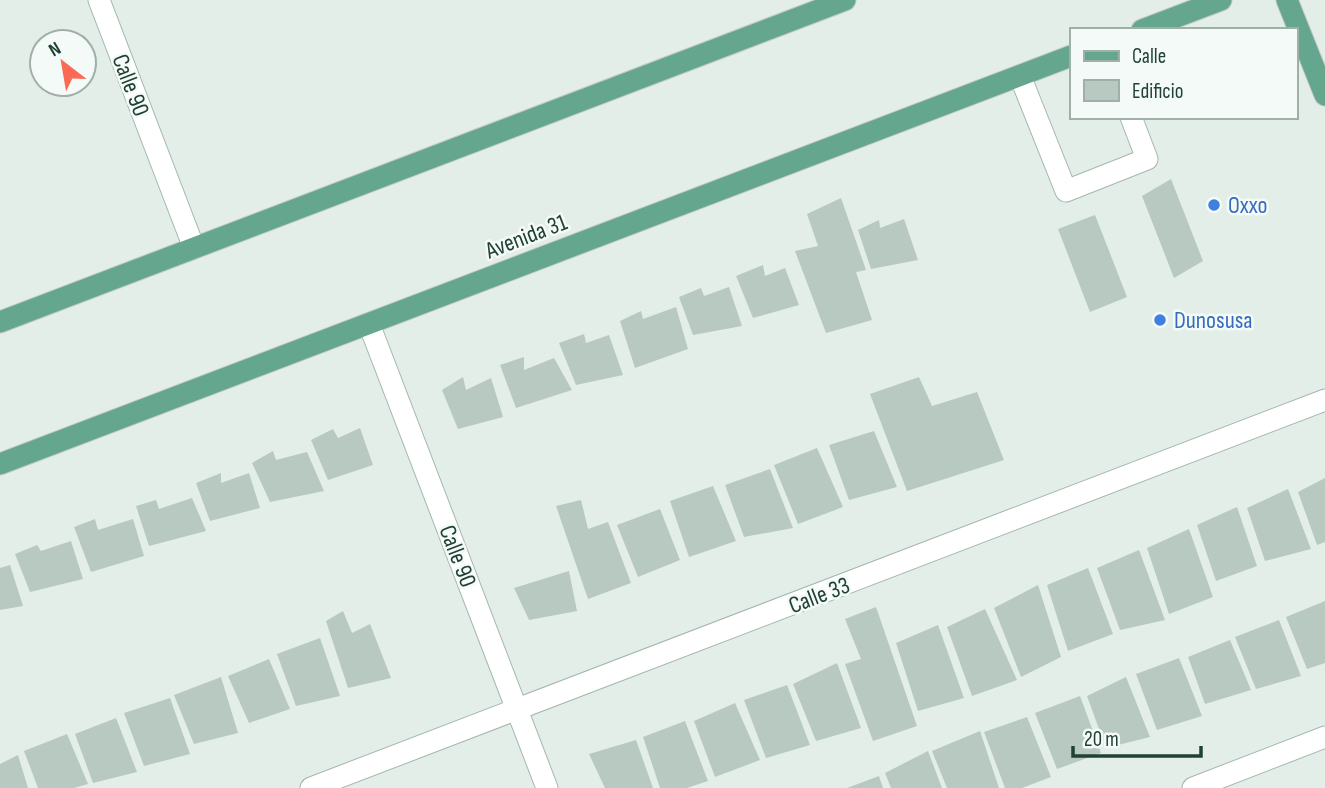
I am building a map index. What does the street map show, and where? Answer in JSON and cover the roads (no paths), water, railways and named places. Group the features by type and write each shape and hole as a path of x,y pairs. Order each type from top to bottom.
{"main road":[{"path":"0,322 845,0"},
{"path":"1147,28 1221,0"},
{"path":"1287,0 1325,95"},
{"name":"Avenida 31","path":"0,464 1070,56"}],"street":[{"name":"Calle 90","path":"99,0 194,248"},
{"path":"1020,76 1066,191 1147,159 1132,119"},
{"name":"Calle 90","path":"369,324 547,788"},
{"name":"Calle 33","path":"311,788 1325,400"},
{"path":"1193,788 1325,737"}],"place":[{"name":"Oxxo","path":"1214,205"},
{"name":"Dunosusa","path":"1160,320"}]}
